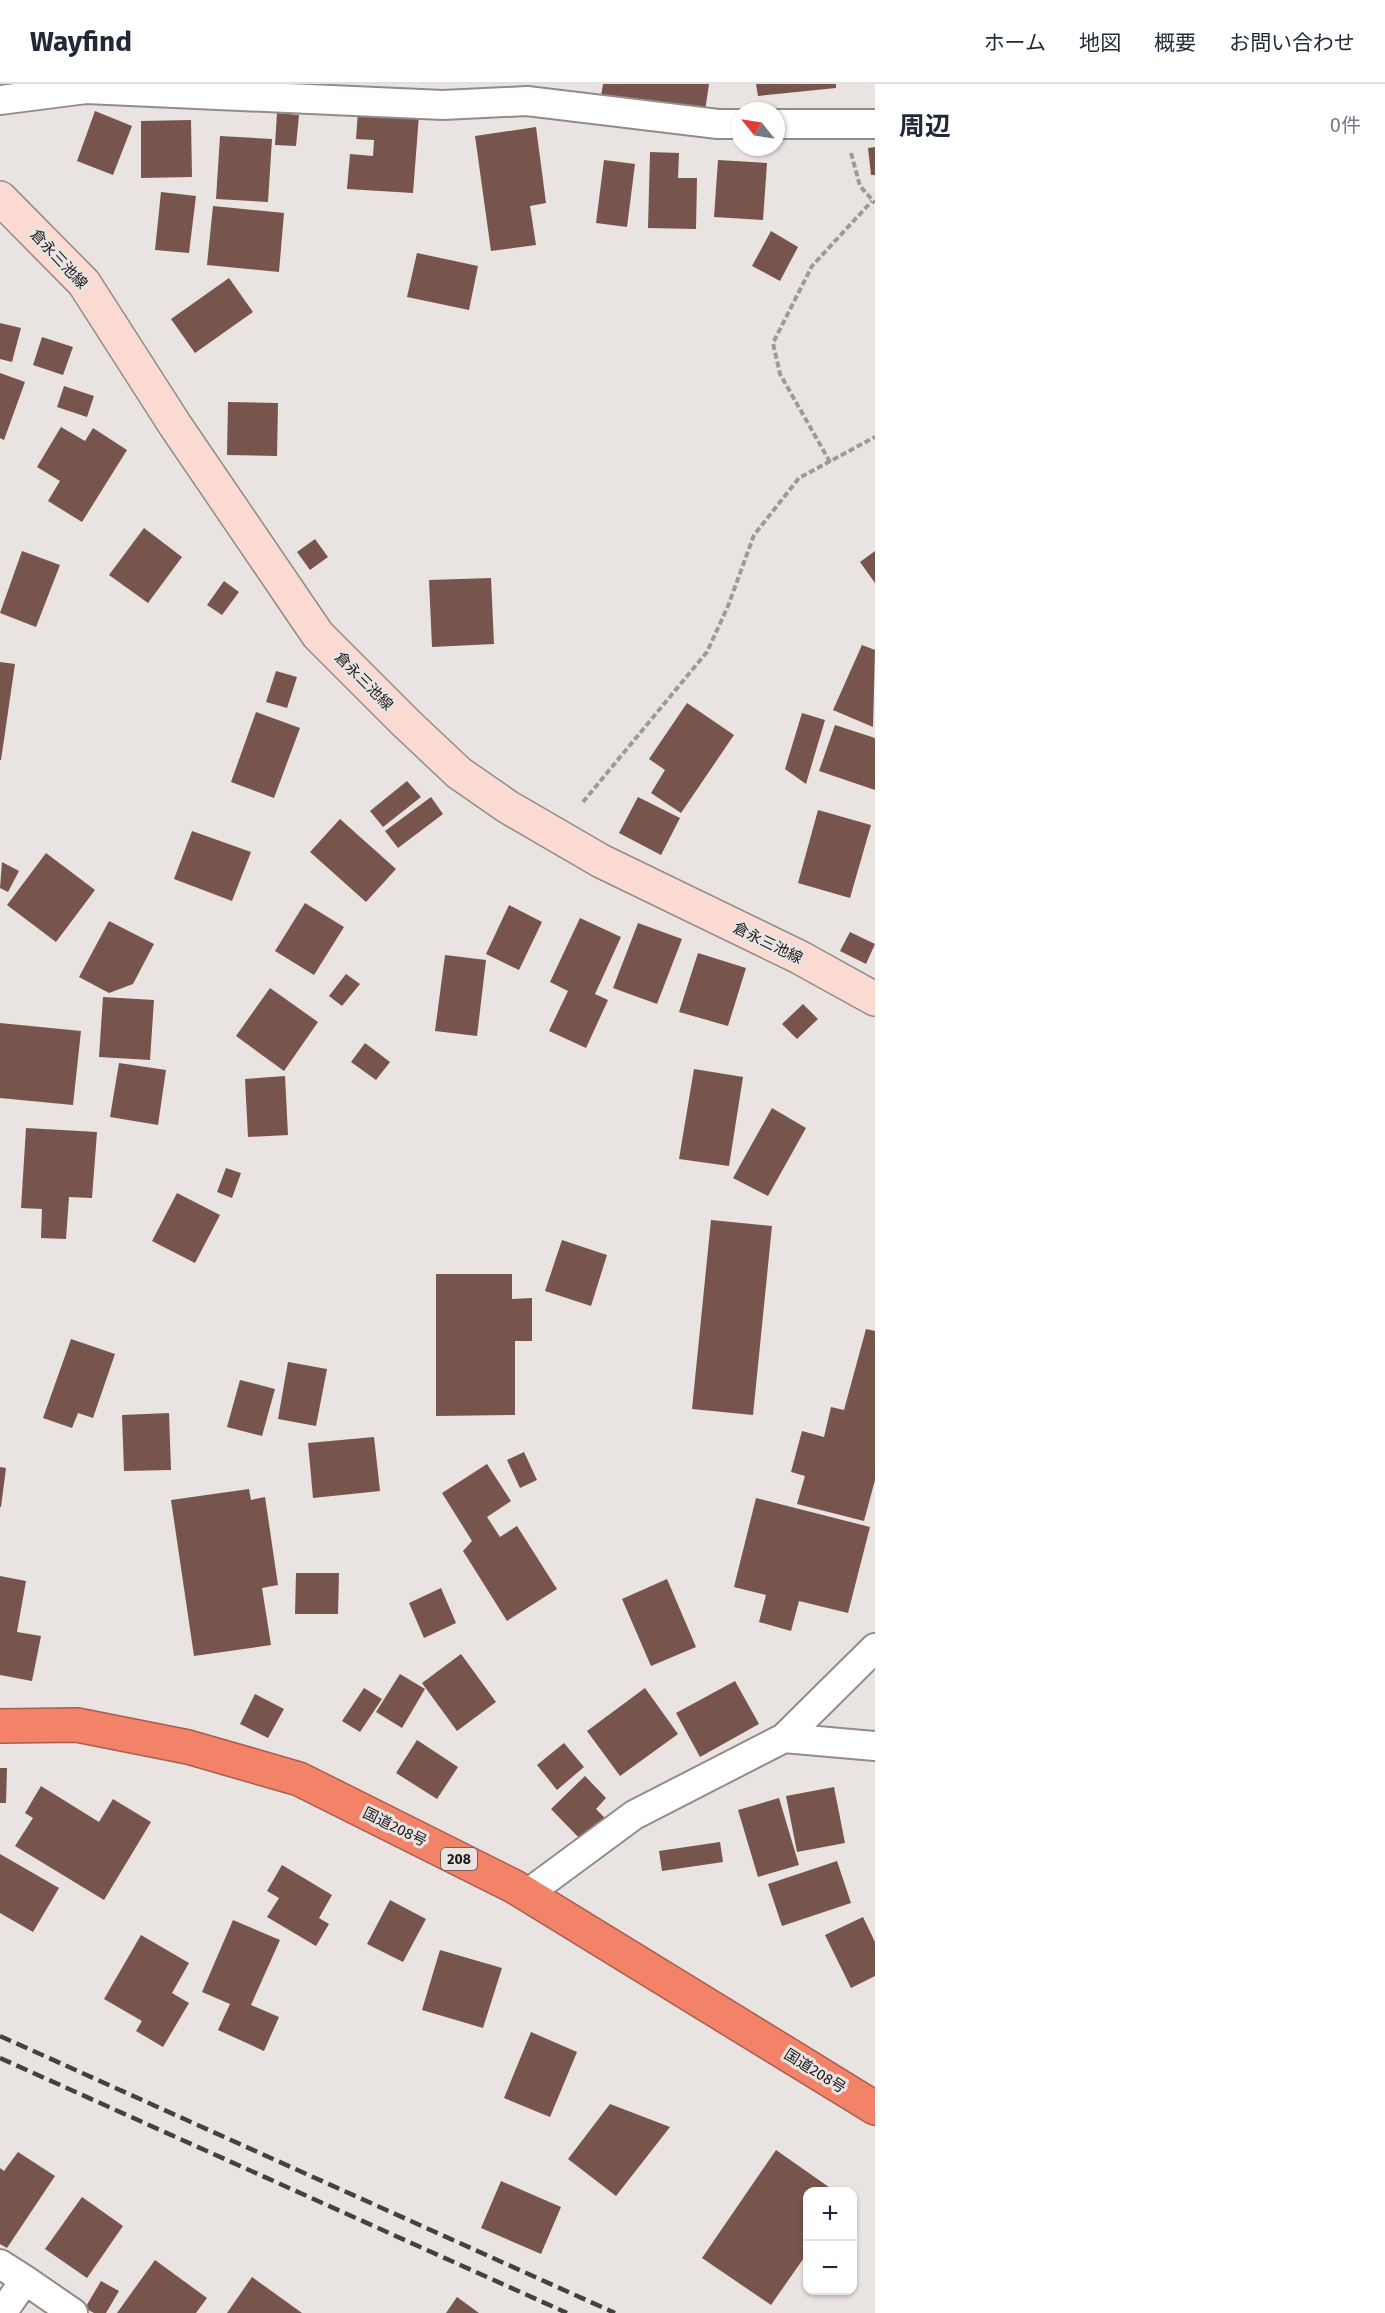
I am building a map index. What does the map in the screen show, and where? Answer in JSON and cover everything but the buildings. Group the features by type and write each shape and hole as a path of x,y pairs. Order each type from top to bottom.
{"highway":[{"name":"国道208号","path":"0,1726 77,1725 188,1747 298,1779 527,1894 875,2108"}],"main road":[{"name":"倉永三池線","path":"0,198 84,283 175,425 318,634 413,730 459,772 508,807 601,861 799,957 875,999"}],"street":[{"path":"443,105 492,84"},
{"path":"0,100 86,89 443,105 527,101 731,124"},
{"path":"785,124 875,124"},
{"path":"527,1894 634,1815 784,1738 875,1648"},
{"path":"784,1738 875,1746"},
{"path":"0,2264 73,2313"},
{"path":"2,2313 25,2280"}],"path":[{"path":"830,462 780,374 773,343 812,266 874,202 860,186 844,124"},
{"path":"583,802 707,652 728,606 754,535 800,478 875,437"}],"railway":[{"path":"0,2036 615,2313"},
{"path":"0,2058 567,2313"}]}
